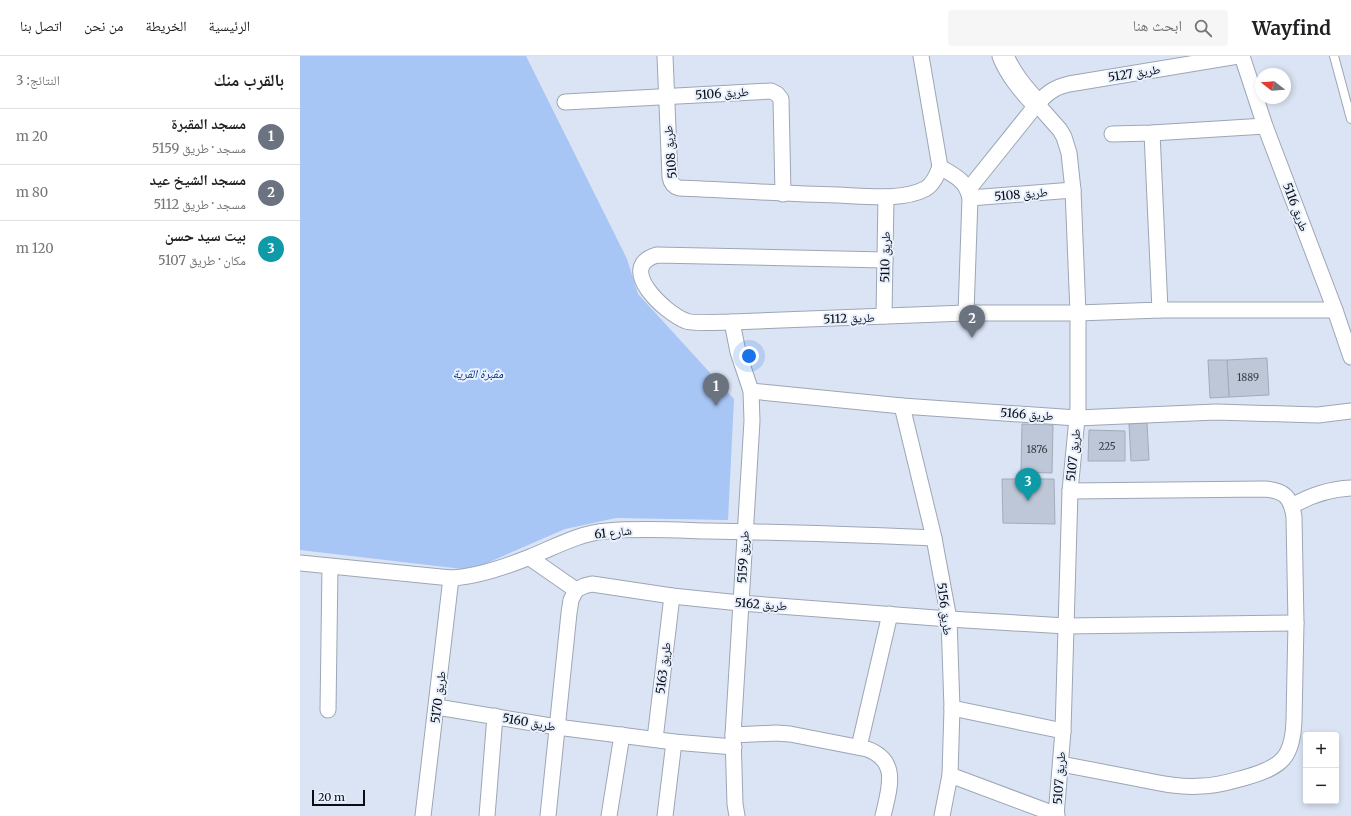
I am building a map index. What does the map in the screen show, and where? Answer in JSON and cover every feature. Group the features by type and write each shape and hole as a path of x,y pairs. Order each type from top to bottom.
{"street":[{"name":"طريق 5108","path":"665,56 670,177 674,186 679,188 783,194"},
{"path":"783,194 886,197 913,193 926,188 936,179 940,167 921,56"},
{"path":"1003,56 1008,68 1016,80 1037,104"},
{"name":"طريق 5127","path":"969,194 1037,104 1047,94 1061,86 1238,56"},
{"name":"طريق 5116","path":"1242,56 1265,126 1335,310 1351,357"},
{"name":"طريق 5106","path":"566,102 772,90 781,99 782,106 783,194"},
{"name":"طريق 5107","path":"1037,104 1060,130 1069,153 1073,190 1078,313 1078,398 1070,491 1063,731 1057,816"},
{"path":"1112,134 1265,126"},
{"path":"1152,133 1160,310"},
{"path":"940,167 964,183 969,194 966,313"},
{"name":"طريق 5108","path":"969,194 1073,190"},
{"name":"طريق 5110","path":"884,316 886,197"},
{"name":"طريق 5112","path":"886,260 657,255 648,258 642,264 639,272 642,280 668,312 687,321 732,322 966,313 1078,313 1160,310 1335,310"},
{"name":"طريق 5159","path":"732,322 738,352 751,391 752,421 740,603 734,741 735,804 738,816"},
{"name":"طريق 5166","path":"751,391 902,406 1077,418 1216,412 1318,414 1351,412"},
{"name":"طريق 5156","path":"902,406 934,538 949,619 952,708 950,775 942,816"},
{"path":"1292,506 1309,497 1328,490 1351,488"},
{"path":"1061,764 1159,783 1202,786 1226,783 1271,769 1282,760 1290,749 1294,735 1296,623 1294,517 1292,506 1286,496 1276,490 1070,491"},
{"name":"شارع 61","path":"300,564 451,578 464,577 530,558 568,540 606,531 636,530 744,532 934,538"},
{"path":"530,558 576,590 571,600 569,613 548,816"},
{"path":"328,710 330,567"},
{"name":"طريق 5170","path":"424,816 451,578"},
{"name":"طريق 5162","path":"576,590 592,584 672,596 740,603 949,619 1066,626 1296,623"},
{"name":"طريق 5163","path":"655,739 672,596"},
{"path":"859,747 890,614"},
{"name":"طريق 5160","path":"436,707 557,727 674,742"},
{"path":"952,708 1063,731"},
{"path":"487,816 495,716"},
{"path":"665,816 674,742 734,741 776,733 790,734 859,747 875,752 881,756 886,762 889,770 889,786 883,816"},
{"path":"609,816 622,735"},
{"path":"950,775 1057,816"}],"lane":[{"path":"1334,56 1351,119"}],"green space":[{"name":"مقبرة القرية","path":"300,56 526,56 627,259 638,294 734,399 728,520 616,518 565,529 471,570 300,550"}],"building":[{"path":"1267,358 1269,395 1229,397 1227,360"},
{"path":"1208,360 1227,360 1229,397 1210,398"},
{"path":"1147,423 1149,460 1131,461 1129,424"},
{"path":"1022,424 1053,425 1052,473 1021,472"},
{"path":"1089,430 1125,431 1125,461 1088,461"},
{"path":"1002,479 1054,479 1055,524 1003,523"}],"place":[{"name":"مسجد الشيخ عيد","path":"972,338"},
{"name":"مسجد المقبرة","path":"716,406"},
{"name":"بيت سيد حسن","path":"1028,501"}]}
